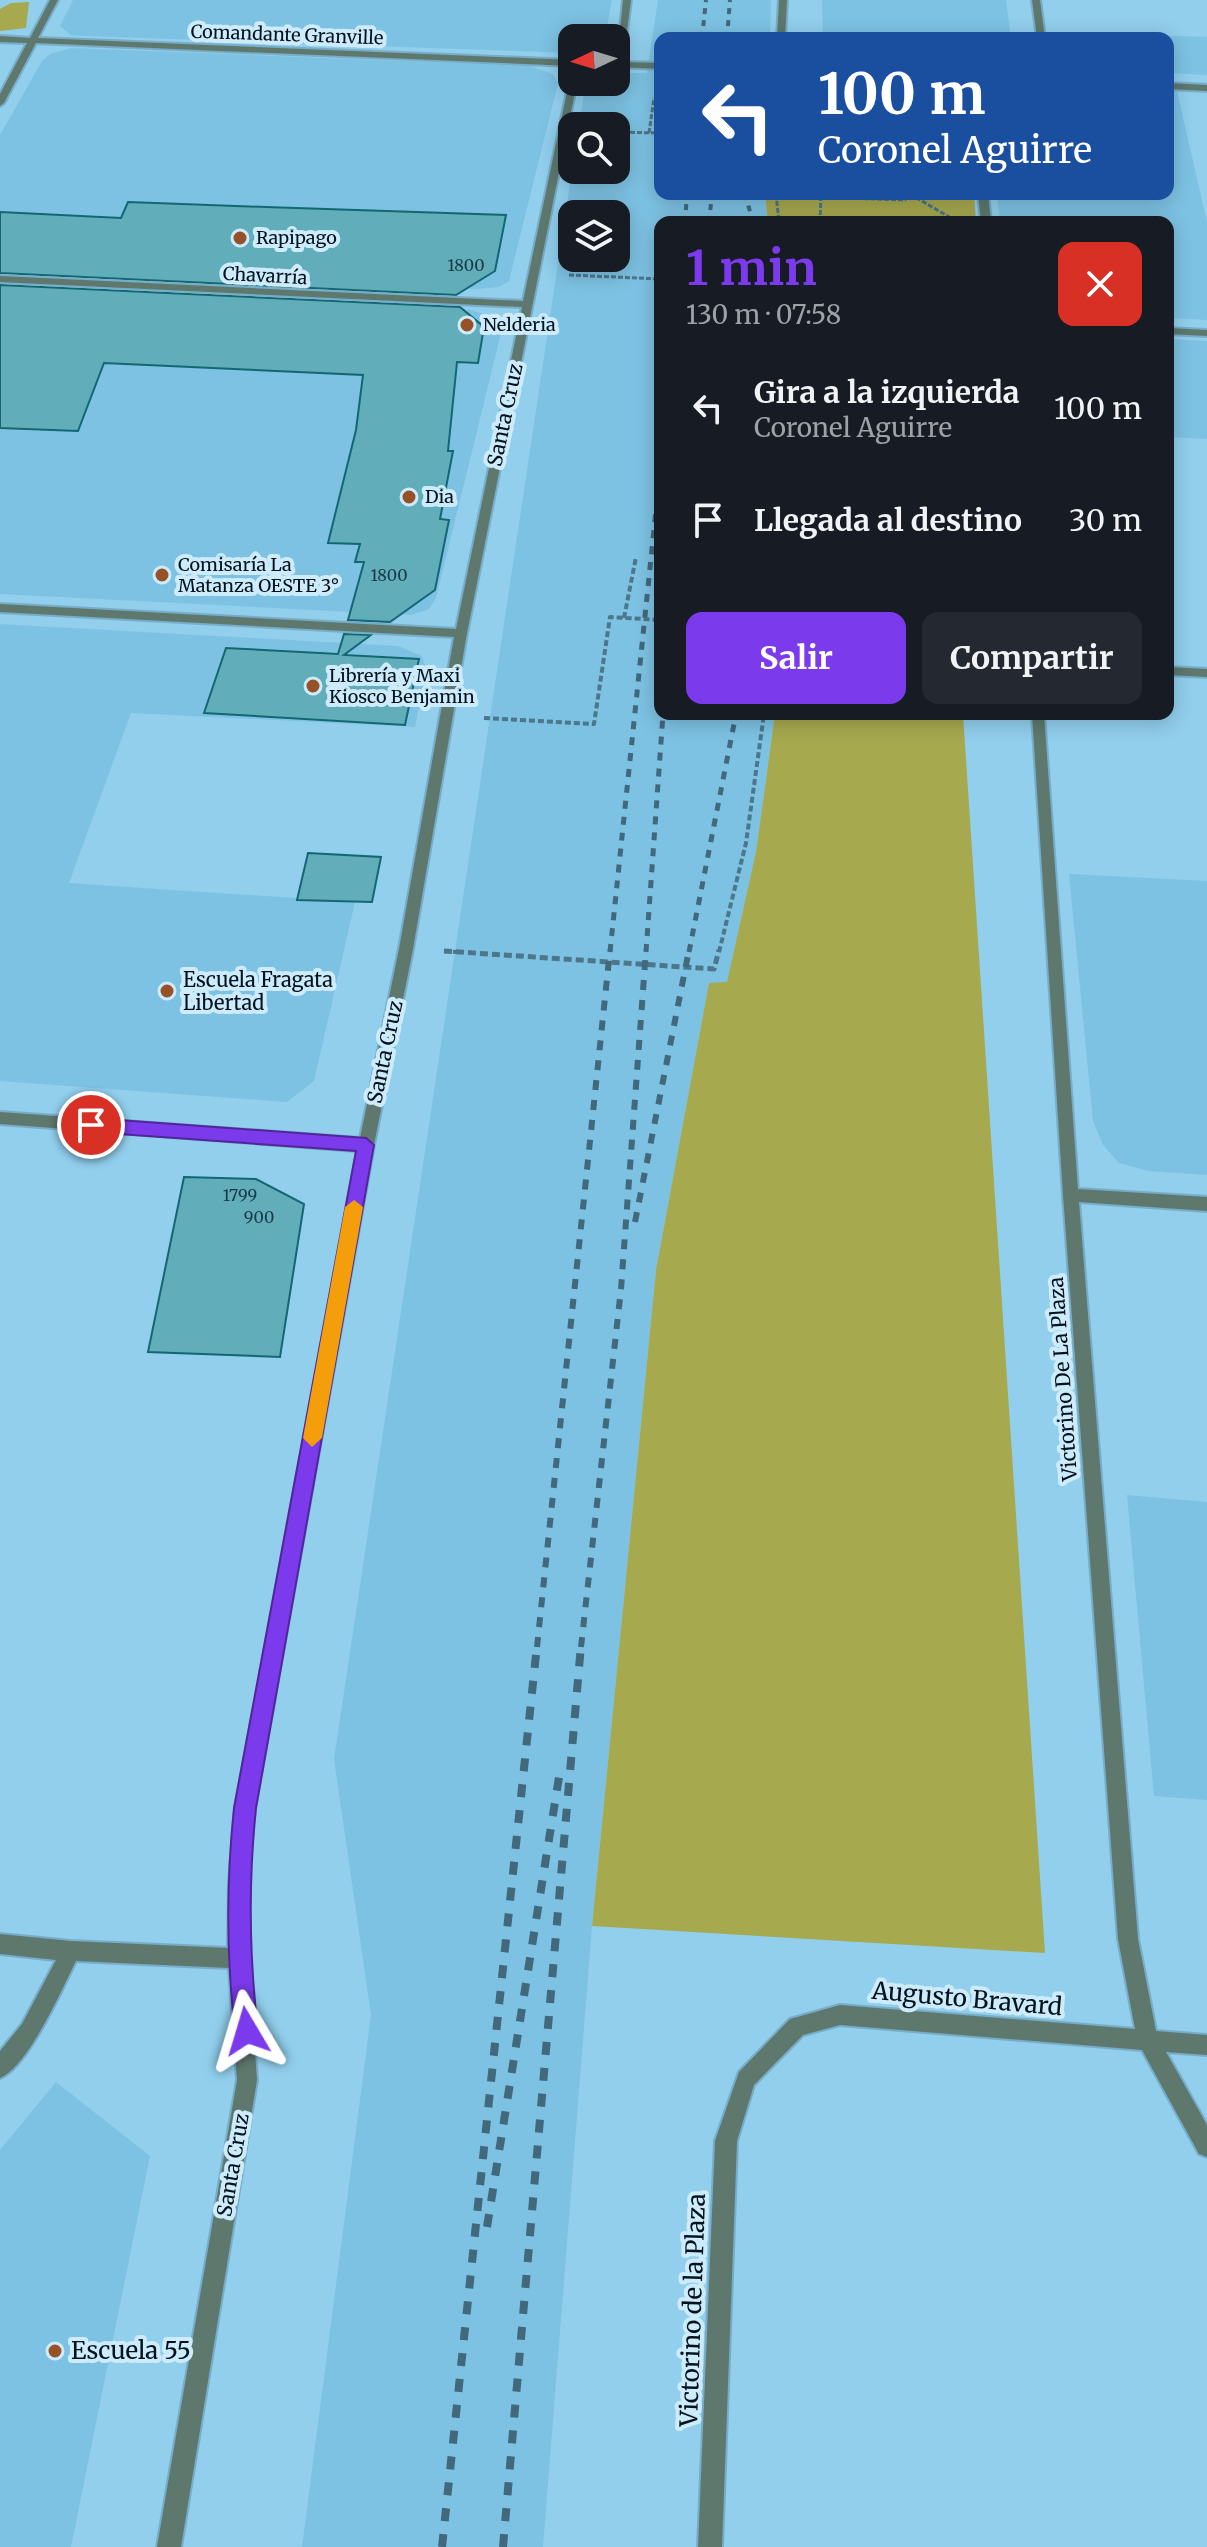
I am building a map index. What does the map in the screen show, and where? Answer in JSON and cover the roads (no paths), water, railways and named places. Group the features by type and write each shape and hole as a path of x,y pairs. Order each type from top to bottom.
{"street":[{"path":"0,103 54,0"},
{"path":"623,24 627,0"},
{"path":"781,32 783,0"},
{"path":"1036,0 1040,32"},
{"name":"Comandante Granville","path":"0,39 558,62"},
{"path":"630,65 654,66"},
{"path":"1174,86 1207,88"},
{"name":"Santa Cruz","path":"169,2547 247,2080 247,2031 238,1958 238,1878 245,1808 366,1145 406,949 461,633 570,96"},
{"name":"Chavarría","path":"0,279 528,304"},
{"path":"1174,331 1207,333"},
{"path":"0,608 461,633"},
{"path":"1174,671 1207,673"},
{"name":"Victorino De La Plaza","path":"1038,720 1128,1939 1147,2039 1207,2146"},
{"path":"0,1118 366,1145"},
{"path":"1071,1195 1207,1204"},
{"path":"0,1944 71,1951 238,1958"},
{"path":"0,2068 29,2031 71,1951"},
{"name":"Augusto Bravard","path":"746,2079 797,2026 840,2015 1207,2045"},
{"name":"Victorino de la Plaza","path":"710,2547 726,2141 746,2079"}],"railway":[{"path":"703,32 706,0"},
{"path":"727,32 730,0"},
{"path":"685,216 687,200"},
{"path":"710,216 711,200"},
{"path":"747,200 751,216"},
{"path":"610,952 654,530"},
{"path":"646,952 663,720"},
{"path":"689,952 735,720"},
{"path":"537,1647 610,950"},
{"path":"581,1647 621,1289 646,950"},
{"path":"635,1222 689,950"},
{"path":"442,2547 537,1645"},
{"path":"503,2547 581,1645"},
{"path":"487,2227 559,1777"}],"place":[{"name":"Rapipago","path":"240,238"},
{"name":"Nelderia","path":"467,325"},
{"name":"Dia","path":"409,497"},
{"name":"Comisaría La Matanza OESTE 3°","path":"162,575"},
{"name":"Librería y Maxi Kiosco Benjamin","path":"313,686"},
{"name":"Escuela Fragata Libertad","path":"167,991"},
{"name":"Escuela 55","path":"55,2351"}]}
